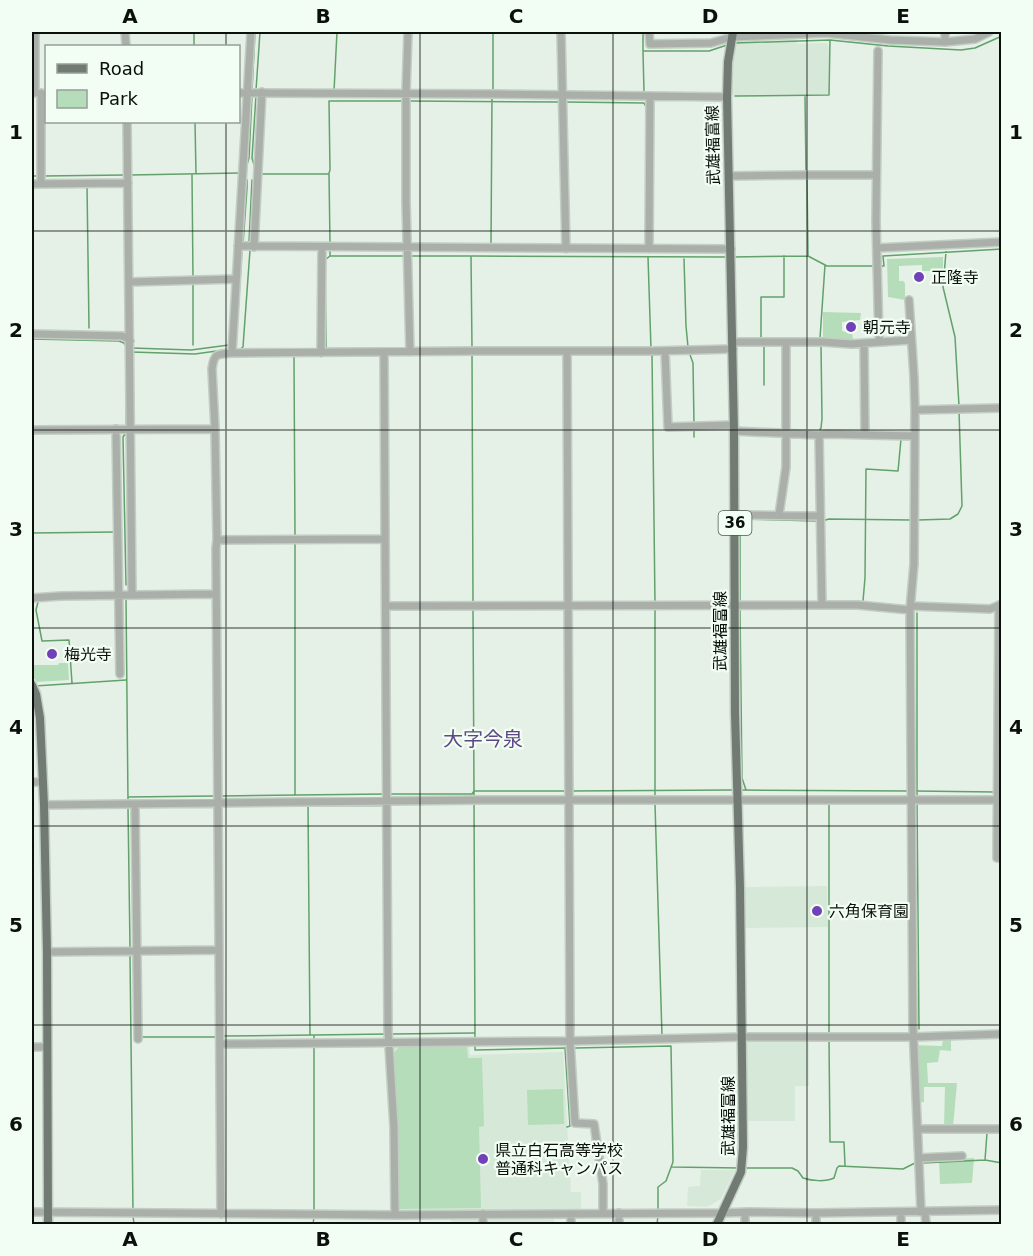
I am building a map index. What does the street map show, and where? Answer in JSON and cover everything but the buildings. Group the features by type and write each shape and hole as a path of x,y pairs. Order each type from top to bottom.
{"main road":[{"name":"武雄福富線","path":"717,1224 742,1169 743,1147 735,713 738,605 728,97 728,63 732,39"},
{"path":"32,686 36,694 40,717 36,750 44,805 48,1224"}],"street":[{"path":"34,32 39,93 41,178"},
{"path":"232,352 251,32"},
{"path":"408,32 406,98 410,352"},
{"path":"561,32 566,249"},
{"path":"649,32 650,44 711,43 732,39 826,32 888,40 945,42 975,39 989,32"},
{"path":"945,32 945,42"},
{"path":"878,51 876,221 879,341"},
{"path":"252,247 258,174 260,92"},
{"path":"240,93 334,93 406,98 493,94 562,100 646,96 728,97"},
{"path":"646,96 647,249"},
{"path":"126,595 118,532 131,354 127,123"},
{"path":"729,176 876,175"},
{"path":"32,184 41,178 87,184 128,178"},
{"path":"878,248 1002,242"},
{"path":"240,247 336,247 407,253 647,249 731,254"},
{"path":"321,353 323,248"},
{"path":"130,282 236,279"},
{"path":"909,300 915,410 914,564 910,608 913,1037 919,1162 926,1224"},
{"path":"32,334 122,336 130,343"},
{"path":"221,1214 217,540 212,369 216,356 232,352 688,351 786,342 864,344 911,340"},
{"path":"779,516 786,467 786,342"},
{"path":"864,344 865,435"},
{"path":"664,351 668,427 734,428 817,435 914,436"},
{"path":"384,352 388,1037 394,1127 395,1215"},
{"path":"567,352 570,1045 575,1123 594,1124 603,1184 603,1214"},
{"path":"915,410 1002,408"},
{"path":"32,430 215,429"},
{"path":"120,674 126,595 125,430"},
{"path":"817,435 822,605"},
{"path":"735,515 819,518"},
{"path":"217,540 385,539"},
{"path":"32,598 216,594"},
{"path":"386,606 858,605 990,609 1000,605 997,858 1002,858"},
{"path":"32,782 42,782"},
{"path":"44,805 135,804 219,798 308,802 386,796 479,800 569,794 655,800 737,798 829,800 998,789"},
{"path":"135,804 138,1037"},
{"path":"47,952 219,950"},
{"path":"221,1038 314,1043 388,1037 570,1045 663,1039 1002,1034"},
{"path":"32,1047 47,1047"},
{"path":"918,1129 1002,1129"},
{"path":"919,1162 962,1156"},
{"path":"32,1212 395,1215 1002,1210"},
{"path":"745,1224 747,1212"},
{"path":"901,1212 901,1224"},
{"path":"816,1213 816,1224"},
{"path":"483,1214 483,1224"},
{"path":"571,1214 571,1224"},
{"path":"619,1214 619,1224"}],"shaded area":[{"path":"737,32 796,32 797,44 826,43 829,47 828,94 731,95 732,62"},
{"path":"827,886 828,927 744,928 743,887"},
{"path":"745,1039 809,1039 809,1086 795,1086 795,1121 746,1121"},
{"name":"県立白石高等学校 普通科キャンパス","path":"392,1044 469,1045 470,1055 563,1052 571,1192 581,1192 581,1209 397,1211 390,1046"},
{"path":"701,1170 735,1170 721,1199 707,1207 687,1206 688,1187 700,1186"},
{"path":"554,1216 554,1224 451,1224 451,1217"}],"green space":[{"path":"943,257 943,271 922,271 922,265 899,266 899,281 905,283 905,300 888,297 887,259"},
{"path":"823,312 861,313 860,320 842,322 842,331 852,332 853,340 823,338"},
{"path":"68,663 69,680 37,682 32,676 32,665 58,665"},
{"path":"943,1038 951,1038 951,1051 940,1050 938,1062 927,1063 928,1083 957,1083 953,1127 944,1127 945,1087 924,1087 924,1102 915,1103 911,1045 942,1046"},
{"path":"400,1046 467,1047 468,1058 482,1058 484,1126 479,1127 481,1208 399,1209 398,1125 393,1054"},
{"path":"563,1089 564,1124 528,1125 527,1090"},
{"path":"974,1158 972,1183 940,1184 939,1160"}],"waterway":[{"path":"122,32 122,45"},
{"path":"194,32 194,45"},
{"path":"252,91 255,32"},
{"path":"256,90 260,32"},
{"path":"334,91 337,32"},
{"path":"493,32 493,91"},
{"path":"643,32 643,51 709,51 727,45"},
{"path":"735,43 830,40 961,50 975,48 1002,36"},
{"path":"735,96 829,95 830,40"},
{"path":"643,52 644,92"},
{"path":"246,168 249,158 252,95"},
{"path":"255,168 252,158 256,95"},
{"path":"491,244 492,95"},
{"path":"805,96 806,173"},
{"path":"329,173 329,101 402,101"},
{"path":"410,101 561,102"},
{"path":"566,102 644,103 647,109"},
{"path":"124,123 124,136"},
{"path":"195,123 196,174"},
{"path":"130,175 239,173"},
{"path":"262,174 329,174 330,243"},
{"path":"43,176 125,175"},
{"path":"192,175 193,278"},
{"path":"32,176 38,176"},
{"path":"807,177 808,256"},
{"path":"243,244 247,180"},
{"path":"249,242 252,180"},
{"path":"87,185 89,328"},
{"path":"236,343 242,249"},
{"path":"880,266 884,266 883,256 1002,249"},
{"path":"239,350 243,347 250,250"},
{"path":"330,251 330,256 404,256"},
{"path":"946,252 943,287 955,337 959,406"},
{"path":"326,348 325,260 330,256"},
{"path":"409,256 471,256 472,348"},
{"path":"472,256 728,257"},
{"path":"761,337 761,297 784,297 784,256"},
{"path":"733,257 808,256 827,266 876,266"},
{"path":"648,257 651,349"},
{"path":"684,259 688,347"},
{"path":"820,338 825,265"},
{"path":"193,283 193,345"},
{"path":"32,339 119,341 126,346"},
{"path":"132,348 191,350 229,345"},
{"path":"764,345 764,385"},
{"path":"818,433 822,419 821,346"},
{"path":"131,352 195,354 231,349"},
{"path":"126,352 126,428"},
{"path":"689,352 693,363 694,424"},
{"path":"472,353 473,603"},
{"path":"652,354 655,604"},
{"path":"294,357 295,536"},
{"path":"918,520 950,519 958,514 962,506 959,411"},
{"path":"694,429 694,437"},
{"path":"126,433 123,437 126,585"},
{"path":"863,601 866,469 898,471 901,439"},
{"path":"816,479 817,514"},
{"path":"740,601 740,519 817,521"},
{"path":"822,521 829,519 910,520"},
{"path":"32,533 115,532"},
{"path":"295,541 295,794"},
{"path":"126,597 128,802"},
{"path":"38,602 36,610 42,641 69,640 72,683"},
{"path":"473,608 474,791 566,791"},
{"path":"655,609 655,796"},
{"path":"740,609 742,778 746,790"},
{"path":"917,613 917,797"},
{"path":"35,686 126,680"},
{"path":"570,791 734,790"},
{"path":"741,790 908,791"},
{"path":"390,794 472,794 474,791 474,797"},
{"path":"915,791 995,792"},
{"path":"222,796 385,794"},
{"path":"128,797 214,796"},
{"path":"474,801 475,1040"},
{"path":"917,802 919,1029"},
{"path":"829,803 829,1035"},
{"path":"655,804 662,1036"},
{"path":"308,805 310,1035"},
{"path":"128,808 130,947"},
{"path":"130,955 133,1211"},
{"path":"392,1034 474,1033"},
{"path":"314,1042 314,1035 387,1034"},
{"path":"222,1036 313,1035"},
{"path":"141,1037 217,1037"},
{"path":"829,1040 830,1142 844,1142 845,1165"},
{"path":"475,1044 475,1050 567,1048"},
{"path":"575,1048 671,1046 673,1162 666,1181 658,1187 658,1212"},
{"path":"314,1047 314,1213"},
{"path":"565,1048 570,1126 567,1127"},
{"path":"918,1055 918,1063"},
{"path":"985,1160 987,1133"},
{"path":"923,1163 985,1160 1002,1163"},
{"path":"744,1168 792,1168 798,1171 803,1178 823,1181 834,1178 839,1166 903,1169 915,1163"},
{"path":"672,1167 739,1168"},
{"path":"133,1216 134,1224"},
{"path":"657,1224 658,1216"},
{"path":"313,1224 314,1217"}],"place":[{"name":"正隆寺","path":"919,277"},
{"name":"朝元寺","path":"851,327"},
{"name":"梅光寺","path":"52,654"},
{"name":"六角保育園","path":"817,911"},
{"name":"県立白石高等学校 普通科キャンパス","path":"483,1159"}],"district":[{"name":"大字今泉","path":"483,739"}]}
